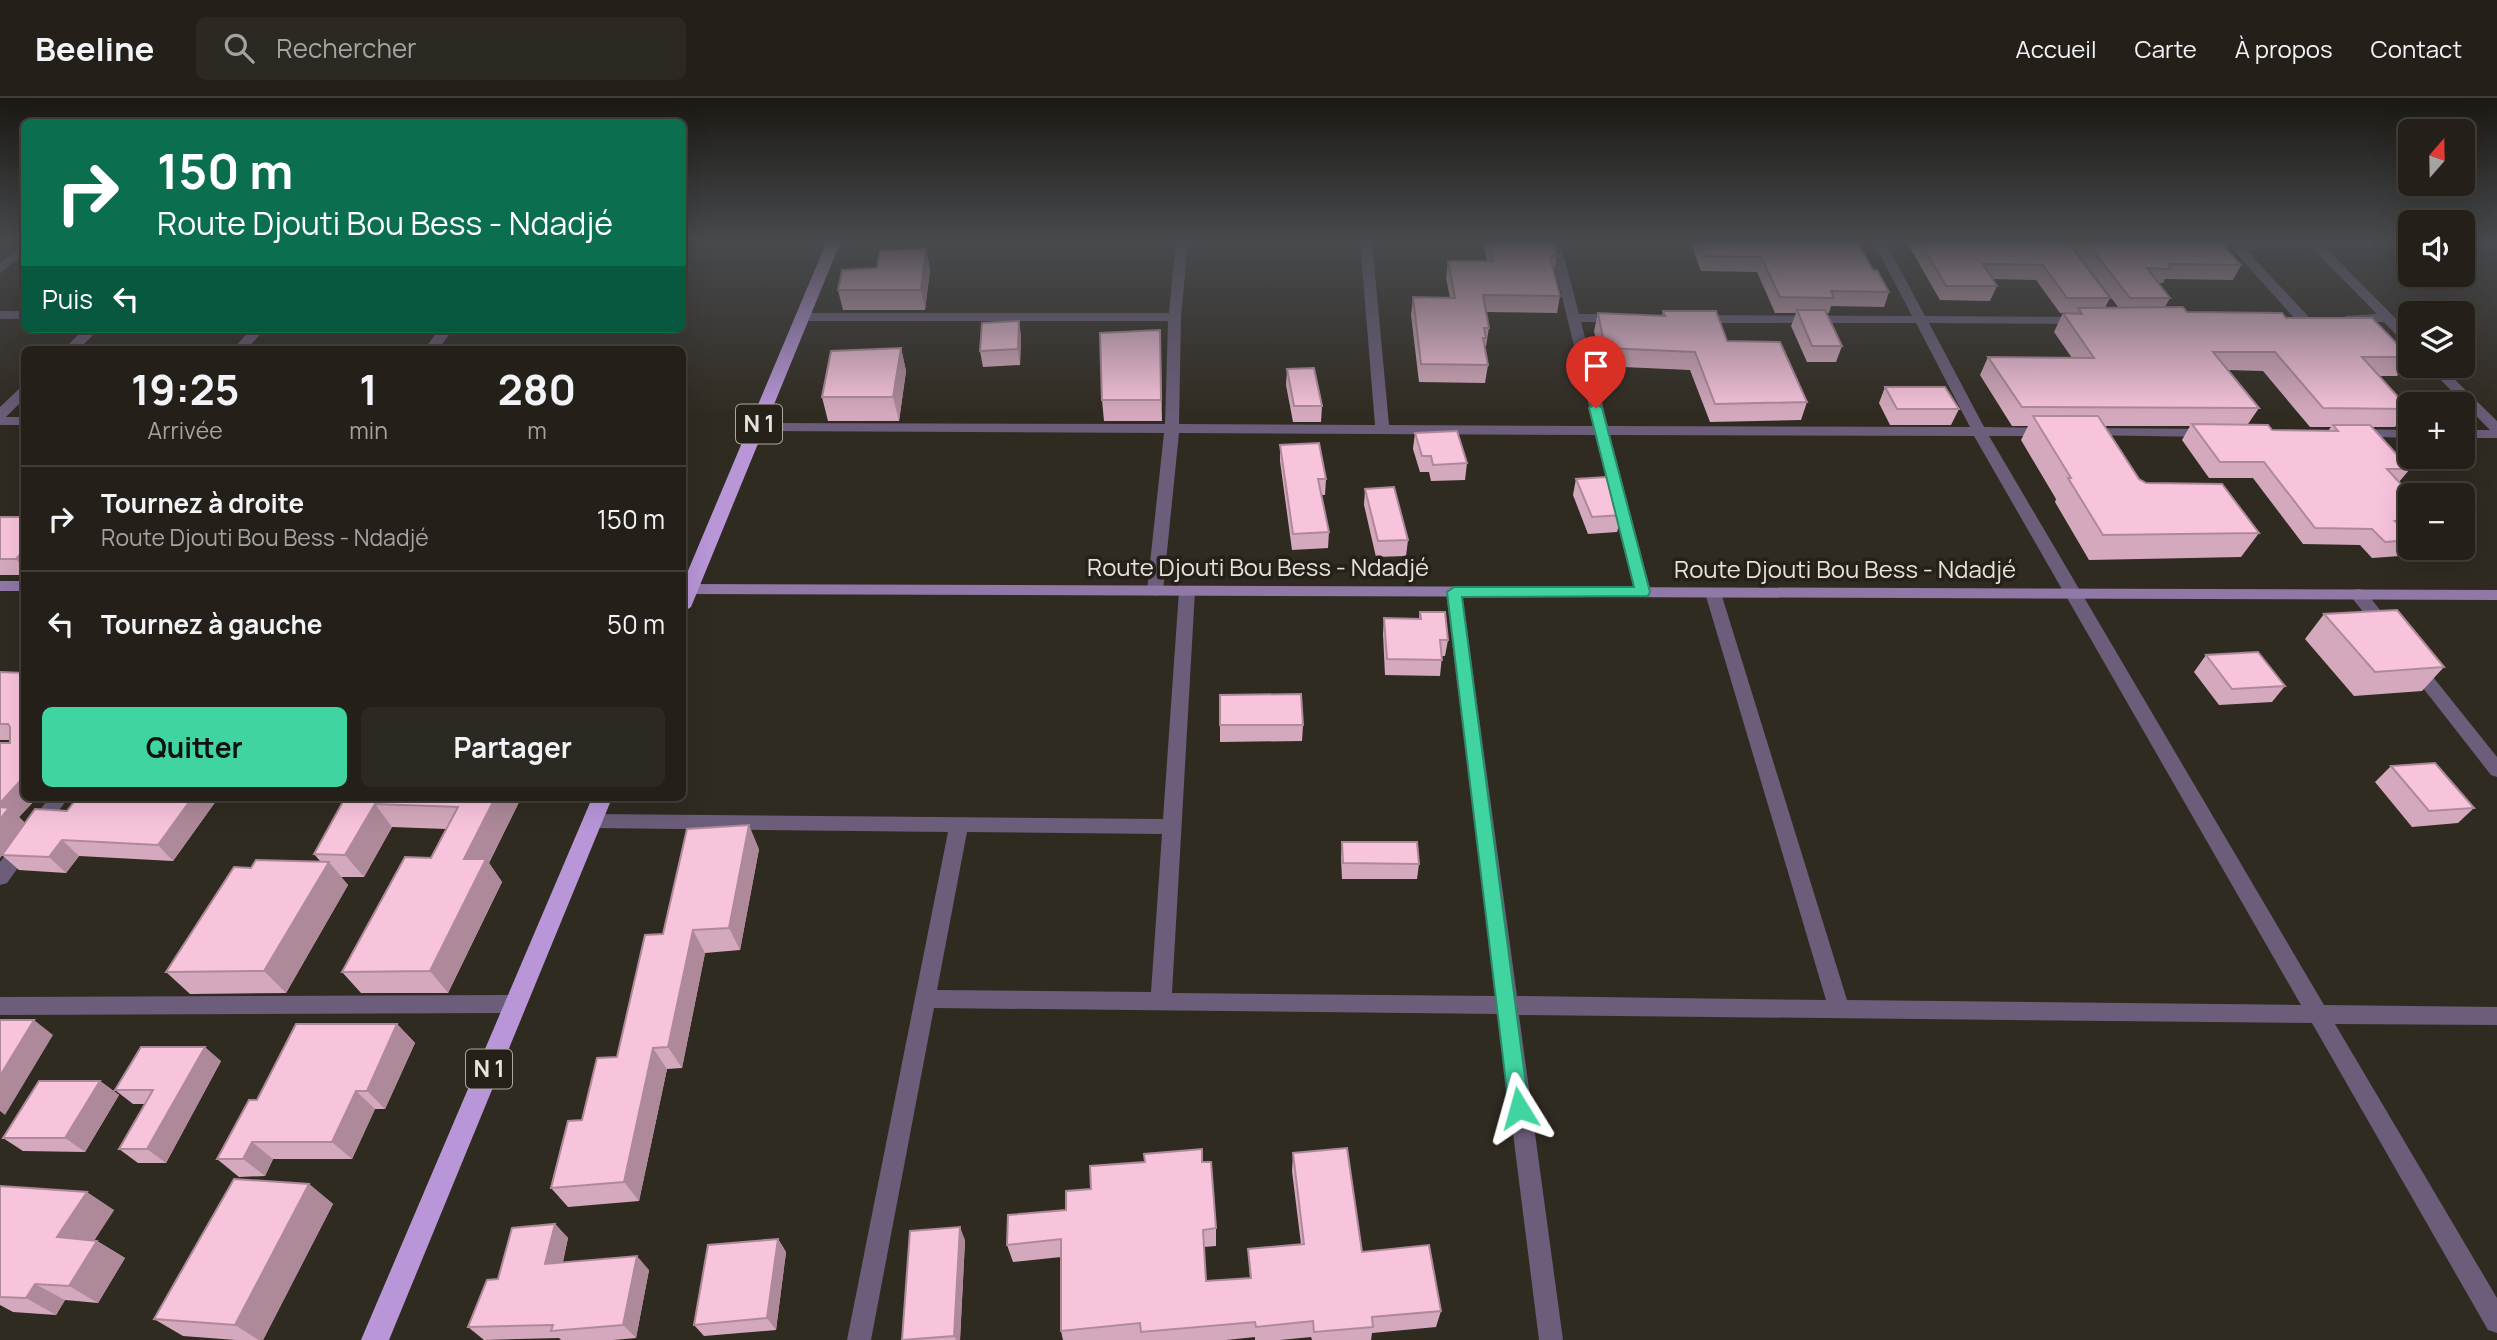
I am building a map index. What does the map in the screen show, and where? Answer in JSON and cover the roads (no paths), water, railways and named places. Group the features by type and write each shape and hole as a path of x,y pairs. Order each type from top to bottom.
{"highway":[{"name":"N 1","path":"686,590 811,299"},
{"name":"N 1","path":"375,1340 602,801"}],"main road":[{"path":"0,586 21,586"},
{"name":"Route Djouti Bou Bess - Ndadjé","path":"686,590 2497,595"}],"street":[{"path":"1155,590 1172,428 1177,299"},
{"path":"1371,299 1382,429"},
{"path":"1568,299 1643,592"},
{"path":"1909,299 1979,432 2497,1321"},
{"path":"2284,299 2303,319"},
{"path":"2369,299 2398,328"},
{"path":"0,315 21,315"},
{"path":"804,317 1175,317"},
{"path":"1573,318 1628,318"},
{"path":"1684,318 2092,320"},
{"path":"2340,319 2388,318"},
{"path":"73,346 88,333"},
{"path":"243,346 254,333"},
{"path":"2445,378 2497,432"},
{"path":"0,415 21,395"},
{"path":"0,421 21,421"},
{"path":"758,427 2229,433"},
{"path":"2475,433 2497,432"},
{"path":"2340,433 2398,433"},
{"path":"1161,1002 1187,591"},
{"path":"1454,592 1505,1006 1551,1340"},
{"path":"1713,593 1839,1009"},
{"path":"2358,594 2497,770"},
{"path":"0,877 57,801"},
{"path":"593,821 1173,827"},
{"path":"859,1340 959,824"},
{"path":"923,999 2497,1016"},
{"path":"0,1006 516,1004"}]}
